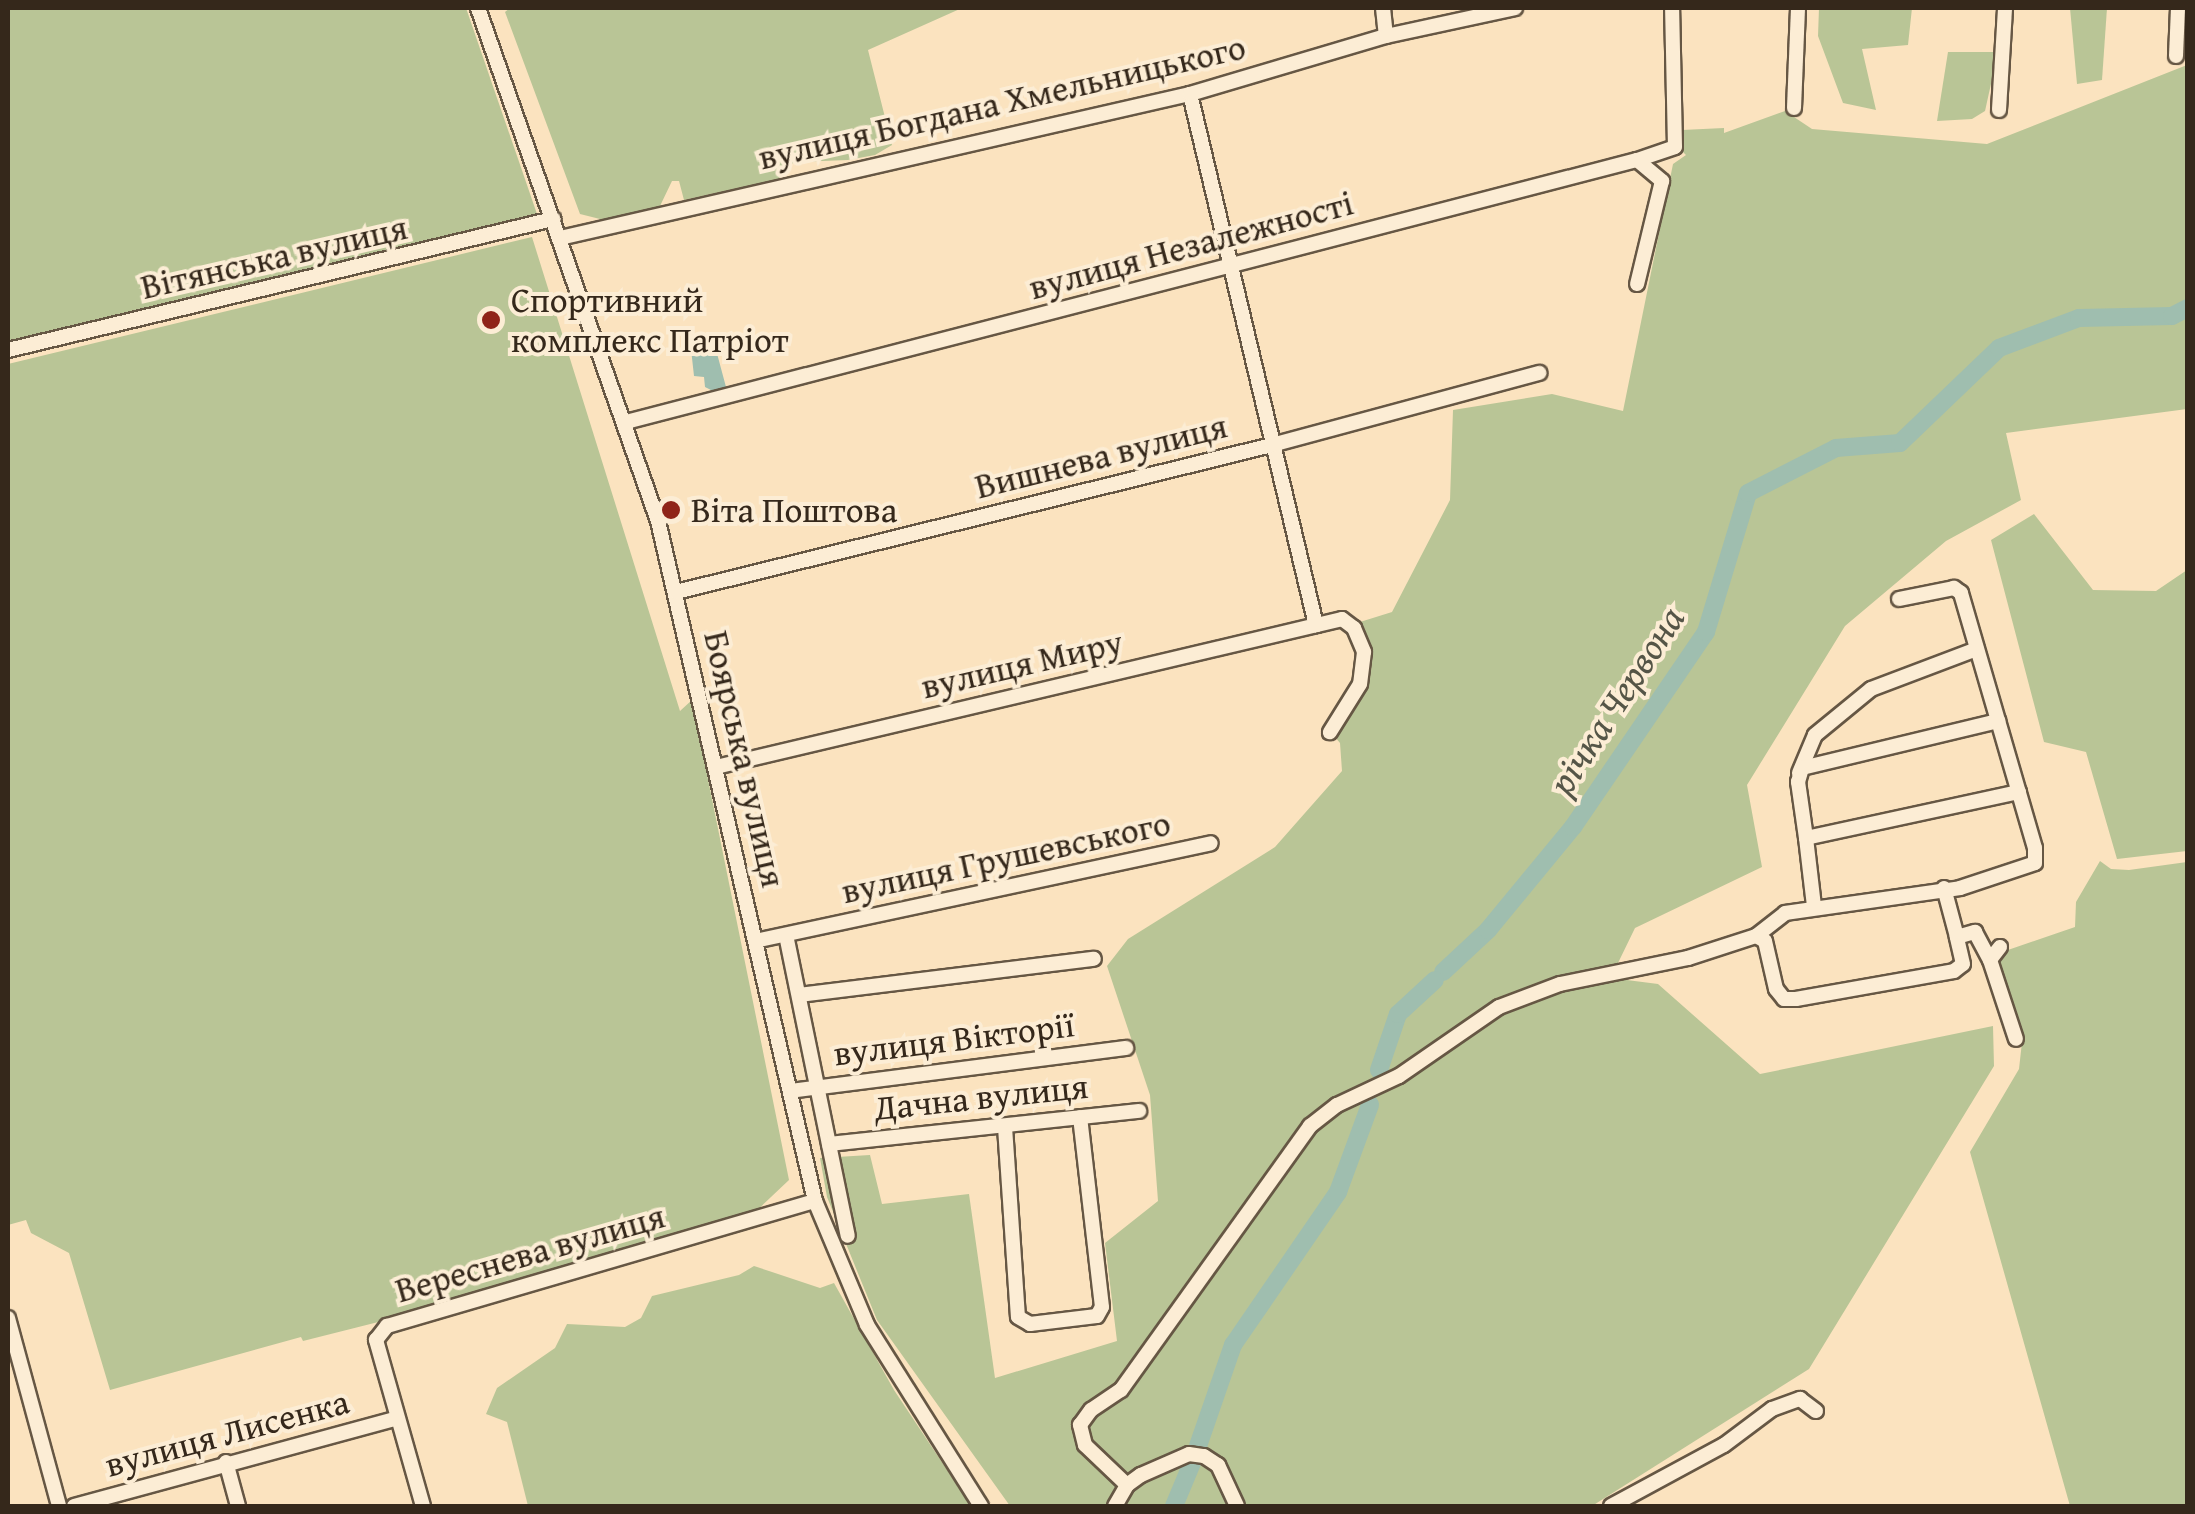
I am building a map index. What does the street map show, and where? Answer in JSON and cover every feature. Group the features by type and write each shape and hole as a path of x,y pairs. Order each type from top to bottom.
{"street":[{"name":"Боярська вулиця","path":"478,8 626,422 676,592 815,1201 868,1325 981,1506"},
{"path":"1383,8 1386,36"},
{"name":"вулиця Богдана Хмельницького","path":"560,238 1190,94 1386,36 1515,8"},
{"path":"1637,284 1662,182 1637,160 1675,146 1672,8"},
{"path":"1794,108 1798,8"},
{"path":"2000,110 2005,8"},
{"path":"2176,56 2178,8"},
{"path":"1190,94 1234,266 1316,625"},
{"name":"вулиця Незалежності","path":"626,422 1637,160"},
{"name":"Вітянська вулиця","path":"8,350 553,219"},
{"name":"Вишнева вулиця","path":"676,592 1272,445 1539,373"},
{"path":"1127,1485 1085,1445 1080,1425 1091,1410 1121,1390 1310,1126 1338,1105 1400,1076 1499,1007 1560,984 1688,958 1756,936 1774,918 1814,906 1960,888 2034,863 2036,848 1958,590 1899,599"},
{"name":"вулиця Миру","path":"716,766 1342,619 1354,628 1364,652 1360,684 1330,732"},
{"path":"1814,906 1799,774 1816,734 1871,689 1977,649"},
{"path":"1799,774 1810,764 1998,720"},
{"path":"1806,838 2019,792"},
{"name":"вулиця Грушевського","path":"755,942 1212,843"},
{"path":"1756,936 1764,940 1776,989 1784,999 1954,971 1964,964 1944,888"},
{"path":"1957,936 1975,932 1990,960 2016,1039"},
{"path":"786,935 848,1236"},
{"path":"1990,960 2000,947"},
{"path":"799,996 1094,959"},
{"name":"вулиця Вікторії","path":"790,1091 1126,1048"},
{"name":"Дачна вулиця","path":"830,1144 1139,1111"},
{"path":"1006,1127 1018,1317 1030,1324 1097,1316 1102,1307 1080,1117"},
{"name":"Вереснева вулиця","path":"423,1506 376,1340 387,1326 815,1201"},
{"path":"8,1318 59,1506"},
{"path":"1610,1506 1724,1445 1772,1409 1800,1399 1816,1410"},
{"name":"вулиця Лисенка","path":"74,1506 397,1418"},
{"path":"1115,1506 1127,1485 1189,1454 1204,1456 1218,1465 1237,1506"},
{"path":"226,1462 238,1506"}],"green space":[{"path":"8,8 466,8 537,214 521,233 8,347"},
{"path":"510,8 962,8 868,50 892,145 875,155 848,160 796,162 784,167 779,179 684,200 679,181 672,181 660,206 608,221 580,214 505,12"},
{"path":"1819,8 1912,8 1908,45 1862,49 1876,110 1843,103 1818,36"},
{"path":"2070,8 2107,8 2102,80 2077,84"},
{"path":"1948,52 1998,52 1985,111 1972,119 1937,121"},
{"path":"2187,65 2187,409 2006,433 2021,500 1946,541 1845,626 1747,785 1762,867 1635,928 1618,963 1619,979 1658,984 1760,1074 1993,1026 1994,1066 1809,1369 1592,1506 1010,1506 877,1320 827,1197 820,1158 870,1155 882,1204 969,1194 995,1378 1117,1341 1105,1243 1158,1201 1150,1095 1107,966 1128,939 1275,847 1342,771 1340,743 1335,737 1369,677 1371,650 1360,622 1392,612 1450,500 1453,410 1552,394 1623,411 1673,164 1686,155 1681,150 1682,130 1724,128 1724,133 1785,111 1812,129 1987,144"},
{"path":"532,237 680,711 692,700 789,1180 750,1217 643,1255 303,1341 301,1337 110,1390 69,1253 31,1233 26,1220 8,1225 8,364"},
{"path":"2034,514 2093,590 2156,591 2187,570 2187,851 2117,859 2086,752 2044,742 1991,540"},
{"path":"2100,861 2111,869 2129,870 2187,862 2187,1506 2070,1506 1970,1152 2019,1069 2022,1042 1995,961 2005,951 2075,927 2076,902"},
{"path":"754,1266 820,1288 834,1283 894,1390 971,1506 528,1506 507,1422 486,1414 497,1388 555,1348 567,1324 625,1327 641,1318 652,1296 739,1275"}],"shaded area":[{"path":"701,341 715,346 726,387 715,392 705,387 704,377 694,376 691,349"}],"waterway":[{"name":"річка Червона","path":"1443,972 1488,930 1573,827 1706,632 1748,493 1836,448 1900,443 1999,348 2079,318 2172,316 2188,308"},
{"path":"1379,1070 1398,1014 1435,980"},
{"name":"річка Червона","path":"1198,1446 1233,1345 1338,1192 1370,1105"},
{"path":"1174,1506 1192,1463"}],"place":[{"name":"Спортивний комплекс Патріот","path":"491,320"},
{"name":"Віта Поштова","path":"671,510"}]}
